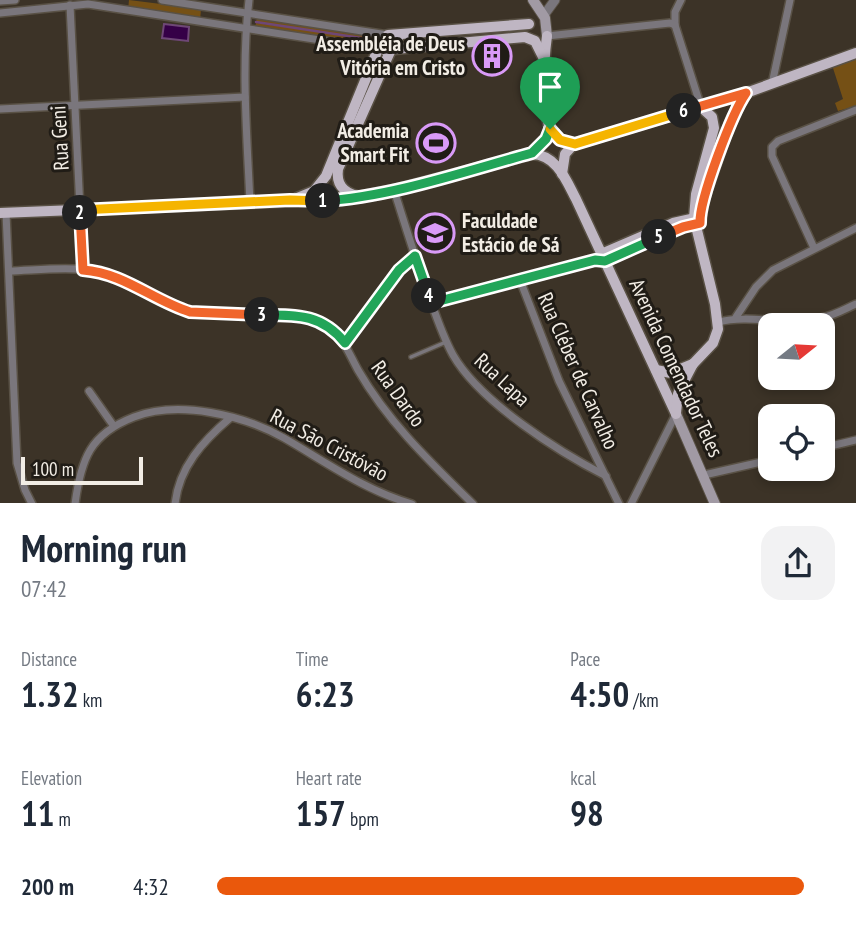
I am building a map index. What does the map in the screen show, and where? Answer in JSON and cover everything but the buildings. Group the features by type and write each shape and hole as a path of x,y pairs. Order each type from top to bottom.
{"main road":[{"path":"3,213 290,200 312,202 359,197 532,153 546,139 550,129 544,59 547,25 544,15 533,0"},
{"path":"290,200 314,191 326,176 378,49 394,36 529,24 544,15"},
{"path":"359,197 349,194 341,187 337,176 338,169 394,36"},
{"path":"378,49 525,37 535,41 544,59"},
{"path":"562,174 565,154 575,144 746,93 856,53"},
{"path":"697,223 727,133 746,93"},
{"path":"676,414 678,394 693,363 713,343 718,331 697,223 697,190 713,131 712,117 701,107"},
{"path":"550,129 560,140 575,144"},
{"path":"713,131 727,133"},
{"name":"Avenida Comendador Teles","path":"532,153 547,157 562,174 600,259 656,370 715,503"},
{"path":"600,259 697,223"},
{"path":"656,370 671,373 693,363"}],"street":[{"path":"0,1 15,0"},
{"path":"162,0 394,36"},
{"path":"249,0 245,97 250,203"},
{"path":"544,15 555,0"},
{"path":"681,0 674,15 675,24 701,107"},
{"path":"772,84 790,0"},
{"path":"0,13 107,3 378,49"},
{"name":"Rua Geni","path":"70,5 83,270"},
{"path":"547,36 675,24"},
{"path":"0,109 245,97"},
{"path":"814,248 772,156 772,147 778,141 856,110"},
{"name":"Rua Lapa","path":"394,190 446,342 463,370 492,399 556,449 607,476"},
{"path":"3,213 9,271 17,463 24,490 32,503"},
{"path":"736,317 767,275 856,228"},
{"path":"345,343 399,270 415,256"},
{"path":"432,303 600,259"},
{"name":"Rua Dardo","path":"9,271 83,270 119,277 179,309 190,312 309,318 330,327 345,343 358,369 386,412 429,462 473,503"},
{"name":"Rua Cléber de Carvalho","path":"520,280 559,381 619,503"},
{"path":"718,322 736,317 812,320 856,304"},
{"path":"89,391 113,425"},
{"name":"Rua São Cristóvão","path":"75,503 81,471 98,438 113,425 139,415 176,409 192,410 257,426 282,437 367,487 412,503"},
{"path":"631,503 676,414"},
{"path":"175,503 181,473 198,450 230,418"},
{"path":"835,445 856,440"},
{"path":"704,475 758,463"}],"lane":[{"path":"411,357 446,342"}],"shaded area":[{"path":"129,0 201,9 200,21 128,10"},
{"path":"257,18 381,37 381,44 255,27 256,23 357,37 256,22"},
{"path":"164,24 189,27 188,41 162,38"},
{"path":"854,58 856,106 838,111 835,103 843,99 832,65"}],"waterway":[{"path":"256,22 381,41"}],"place":[{"name":"Assembléia de Deus Vitória em Cristo","path":"492,56"},
{"name":"Academia Smart Fit","path":"436,143"},
{"name":"Faculdade Estácio de Sá","path":"435,233"}],"route":[{"path":"746,93 731,120 700,213 700,223 673,230 605,261 595,260 432,303 415,256 399,270 345,343 338,334 320,321 297,316 190,312 179,309 119,277 83,270 80,210 290,200 312,202 359,197 532,153 546,139 550,129 560,140 575,144 746,93"}]}
